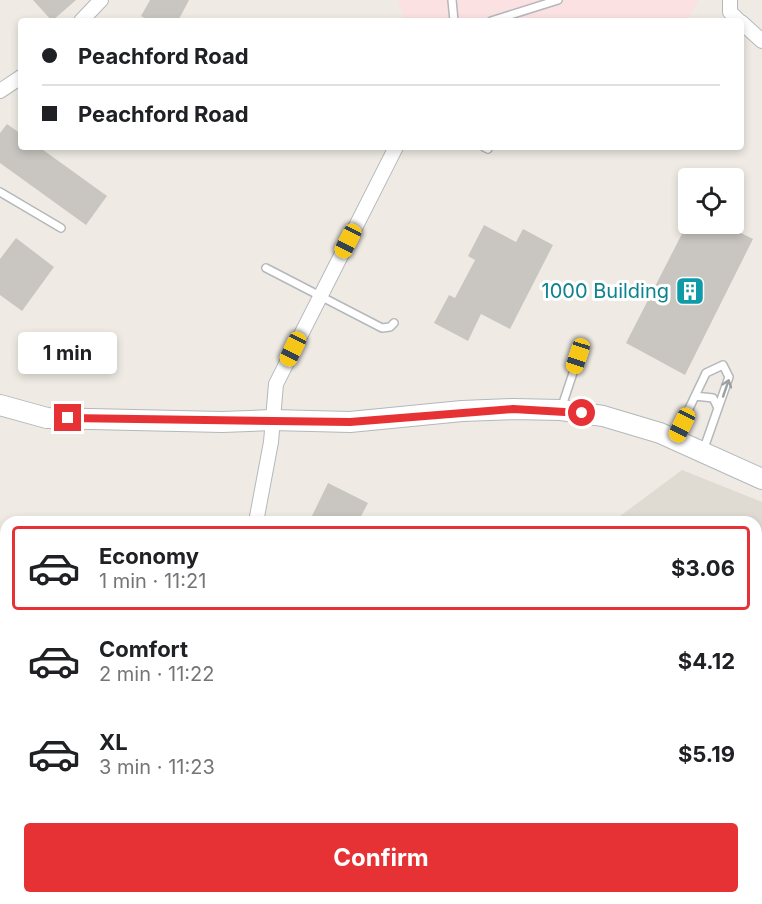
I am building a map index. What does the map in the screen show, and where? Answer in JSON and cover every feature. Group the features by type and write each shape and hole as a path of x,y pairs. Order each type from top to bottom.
{"street":[{"path":"84,18 101,0"},
{"path":"730,0 730,12 736,18"},
{"path":"744,25 762,41"},
{"path":"0,91 18,79"},
{"path":"257,516 270,448 276,384 394,150"},
{"path":"0,405 47,418 169,421 350,422 482,410 561,410 619,420 675,438 762,479"}],"lane":[{"path":"452,0 454,18"},
{"path":"501,18 558,0"},
{"path":"0,192 61,228"},
{"path":"266,268 382,328 390,327 394,323"},
{"path":"561,410 580,352"},
{"path":"675,438 706,373 723,365 729,377 703,451"},
{"path":"695,396 713,398 718,408"}],"shaded area":[{"path":"398,0 699,0 689,18 403,18"},
{"path":"682,470 762,502 762,516 620,516"}],"building":[{"path":"33,0 76,0 55,18 49,18"},
{"path":"150,0 189,0 180,18 145,18 141,16"},
{"path":"7,124 18,132 18,150 43,150 107,196 86,225 0,163 0,133"},
{"path":"484,225 516,242 523,229 553,245 510,329 481,314 468,341 434,323 449,295 455,298 475,260 468,256"},
{"name":"1000 Building","path":"682,234 743,234 753,239 685,375 626,343"},
{"path":"16,238 54,267 22,311 0,295 0,259"},
{"path":"328,483 368,503 361,516 312,516"}],"place":[{"name":"1000 Building","path":"690,291"}],"route":[{"path":"68,418 130,421 350,422 462,411 513,409 582,413"}]}
